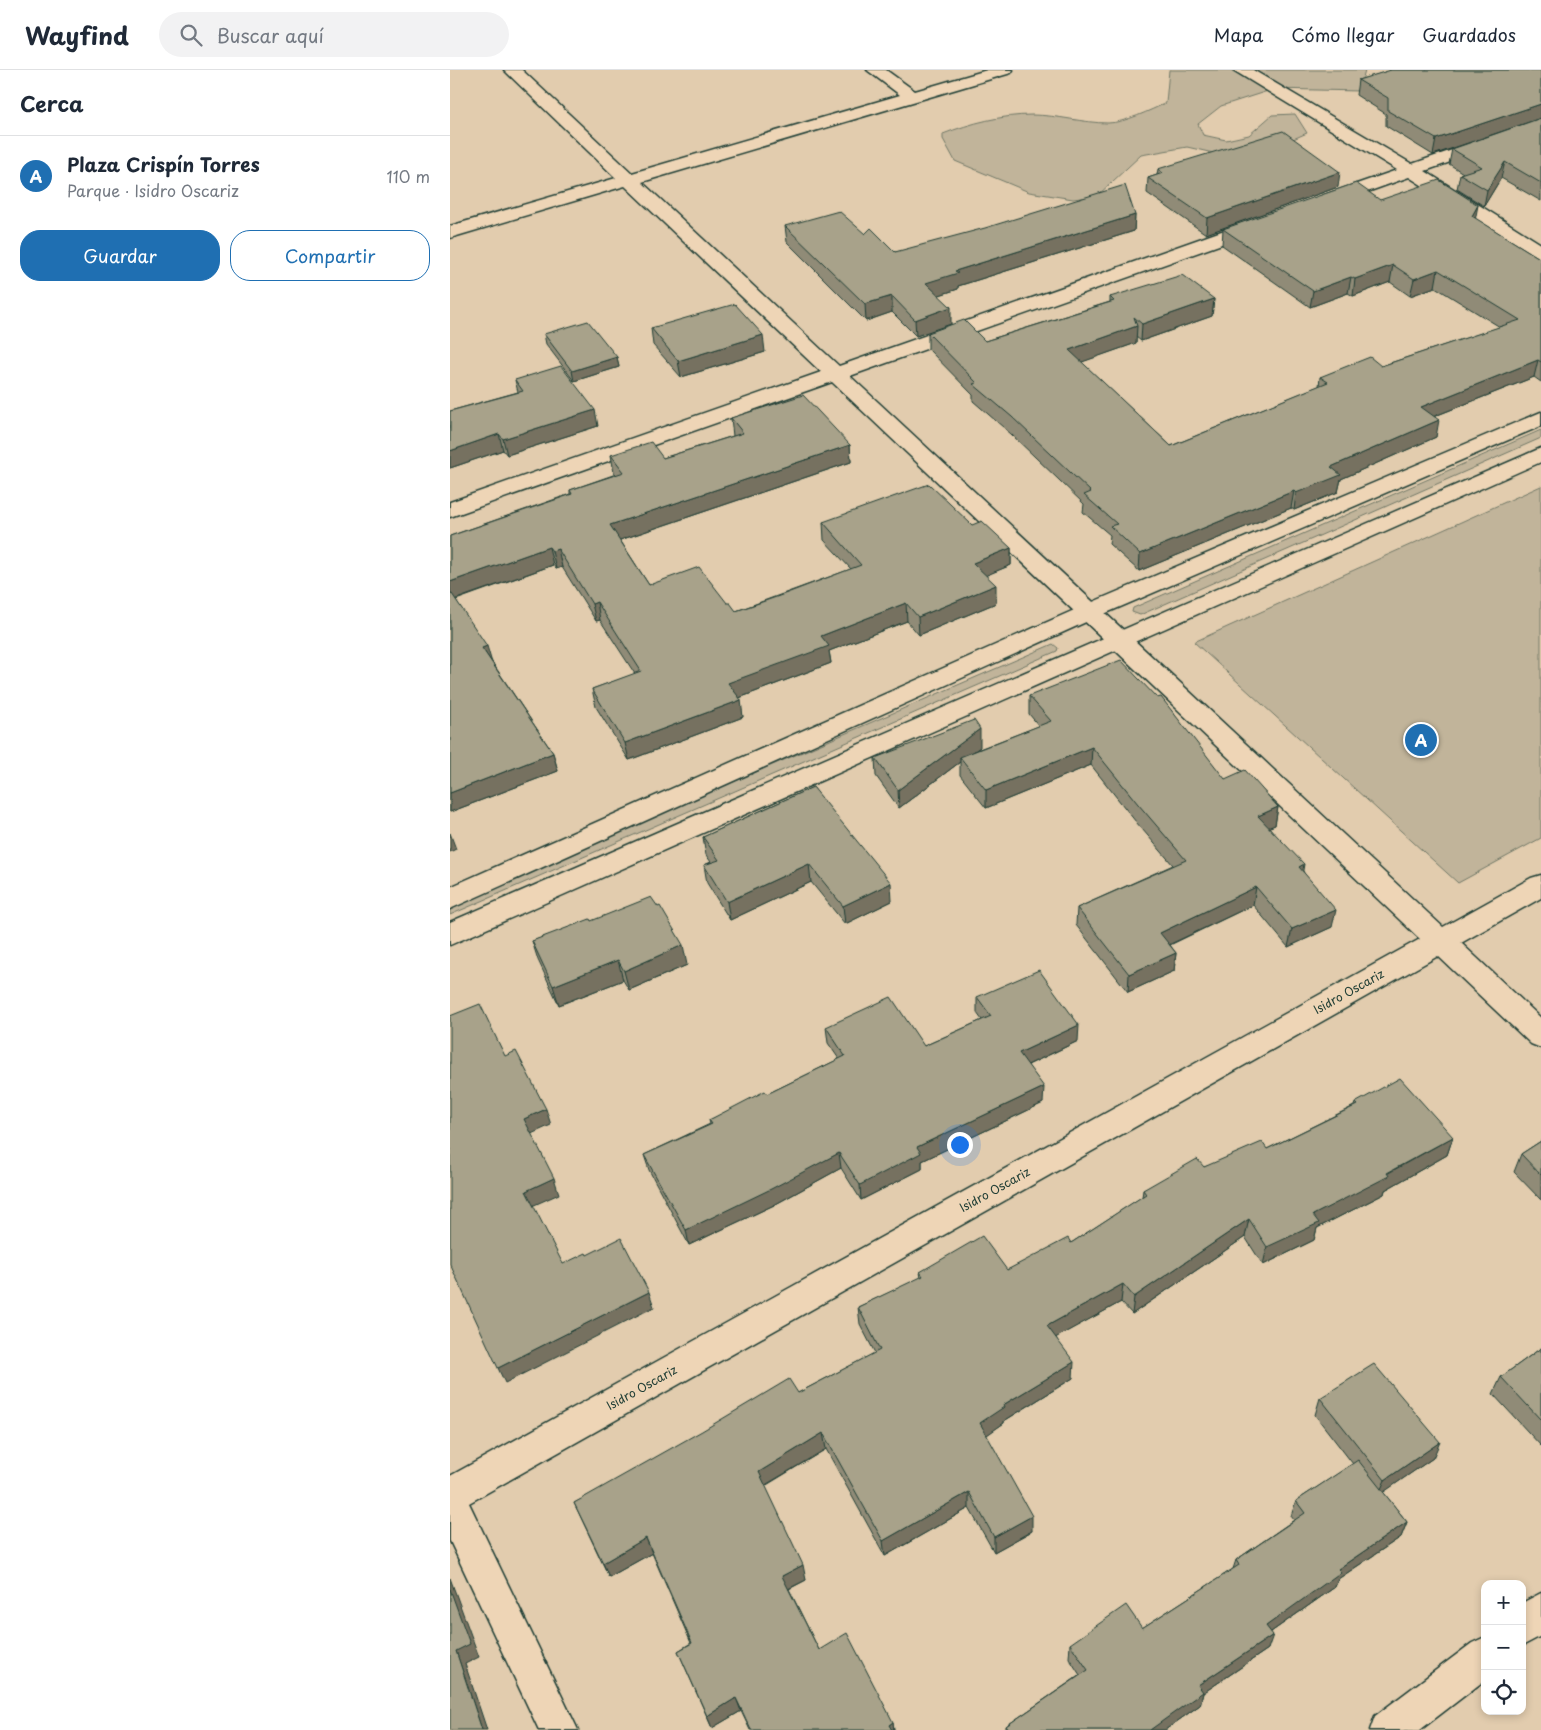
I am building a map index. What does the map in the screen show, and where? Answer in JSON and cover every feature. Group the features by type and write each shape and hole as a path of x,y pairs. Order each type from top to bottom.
{"street":[{"path":"512,70 1541,1036"},
{"path":"874,70 913,97"},
{"path":"450,232 1005,70"},
{"path":"1241,70 1410,170 1541,252"},
{"path":"1308,206 1541,124"},
{"path":"450,510 1271,220"},
{"path":"450,899 1089,612 1541,418"},
{"path":"450,934 1541,454"},
{"name":"Isidro Oscariz","path":"450,1495 1541,885"},
{"path":"450,1502 559,1730"},
{"path":"1525,1625 1541,1612"},
{"path":"1389,1730 1481,1659"}],"shaded area":[{"path":"1169,70 1365,70 1359,91 1274,89 1221,106 1198,124 1203,135 1226,140 1249,135 1272,115 1295,114 1307,133 1291,140 1231,157 1187,147 1141,155 1097,196 1073,199 1029,192 955,161 943,139 943,134 954,130 987,120 1009,116 1042,115 1108,123 1129,119 1166,103"},
{"path":"1541,430 1541,438 1140,615 1132,612 1133,608"},
{"path":"1541,486 1541,838 1458,883 1194,642"},
{"path":"1053,644 1058,648 1057,651 450,915 450,904"}],"building":[{"path":"1391,70 1541,70 1541,104 1436,139 1388,111 1388,98 1358,80"},
{"path":"1541,118 1541,183 1505,162 1487,190 1460,174 1482,167 1452,149"},
{"path":"1283,131 1340,172 1207,218 1148,178 1163,173 1158,169"},
{"path":"1439,180 1478,205 1472,216 1541,259 1541,362 1538,360 1421,407 1439,420 1331,467 1341,475 1296,493 1294,491 1140,554 1110,526 1117,524 1084,495 1091,492 1012,417 973,384 977,383 928,333 964,320 985,341 1114,301 1110,297 1182,275 1214,299 1142,324 1134,317 1137,326 1069,350 1171,446 1328,382 1320,377 1370,357 1381,366 1520,320 1438,270 1414,279 1393,265 1355,279 1351,277 1313,291 1223,229 1356,183 1380,200"},
{"path":"1125,185 1135,215 955,271 958,273 926,283 951,307 915,320 892,296 865,304 785,226 839,211 865,234 871,228 895,252 985,228"},
{"path":"735,304 763,335 678,361 651,328"},
{"path":"588,321 617,357 572,371 544,334"},
{"path":"561,366 595,410 503,439 499,434 450,451 450,411 523,391 515,380"},
{"path":"803,395 850,445 610,525 649,585 699,567 727,603 730,603 736,611 779,596 861,565 823,522 929,484 972,525 982,521 1011,548 973,563 996,585 918,617 906,603 821,636 829,646 728,683 741,700 625,743 592,689 641,671 597,602 592,604 558,549 552,551 549,547 450,582 450,536 572,494 570,490 624,472 611,455 651,442 663,458 743,433 731,418"},
{"path":"450,591 487,646 482,648 553,753 450,793"},
{"path":"1121,660 1157,698 1161,697 1225,779 1245,770 1278,807 1258,816 1304,864 1299,867 1336,910 1292,929 1256,887 1160,933 1176,953 1129,974 1077,908 1186,860 1092,747 986,790 960,757 1051,721 1029,696"},
{"path":"974,720 980,729 898,790 875,758"},
{"path":"813,787 891,883 843,906 809,864 727,902 704,865 719,860 703,837"},
{"path":"651,897 658,907 660,906 683,945 624,971 618,960 553,986 532,941 590,919 591,921"},
{"path":"1039,970 1079,1025 1019,1053 1044,1087 917,1147 921,1153 860,1185 839,1153 771,1189 686,1230 644,1155 712,1124 709,1120 765,1091 767,1094 845,1056 826,1027 891,997 924,1046 991,1016 977,997"},
{"path":"480,1004 505,1056 516,1051 546,1109 524,1119 554,1178 526,1191 563,1264 586,1253 587,1255 621,1238 649,1292 498,1368 450,1264 450,1016"},
{"path":"1400,1078 1453,1137 1387,1173 1389,1176 1313,1215 1319,1223 1267,1247 1249,1219 1134,1297 1123,1284 1047,1326 1074,1362 1003,1405 1004,1407 980,1423 1032,1516 994,1537 969,1492 883,1541 823,1433 759,1472 803,1565 782,1576 819,1650 847,1633 893,1722 889,1725 892,1730 751,1730 736,1698 707,1716 678,1651 692,1643 646,1538 603,1563 574,1503 702,1431 789,1379 798,1393 880,1350 858,1307 923,1276 920,1272 982,1236 1007,1270 1068,1238 1071,1243 1146,1194 1143,1190 1197,1159 1204,1167 1262,1142 1267,1149 1357,1105 1355,1103"},
{"path":"1541,1141 1541,1175 1521,1154"},
{"path":"1541,1348 1541,1420 1501,1377"},
{"path":"1374,1364 1440,1442 1385,1480 1320,1398"},
{"path":"1358,1460 1407,1522 1338,1569 1341,1572 1266,1626 1273,1635 1198,1685 1203,1692 1150,1730 1009,1730 1006,1726 1088,1670 1070,1644 1126,1605 1142,1628 1239,1565 1236,1560 1305,1513 1296,1501"},
{"path":"450,1589 470,1644 456,1651 482,1730 450,1730"}],"place":[{"name":"Plaza Crispín Torres","path":"1421,740"}]}
